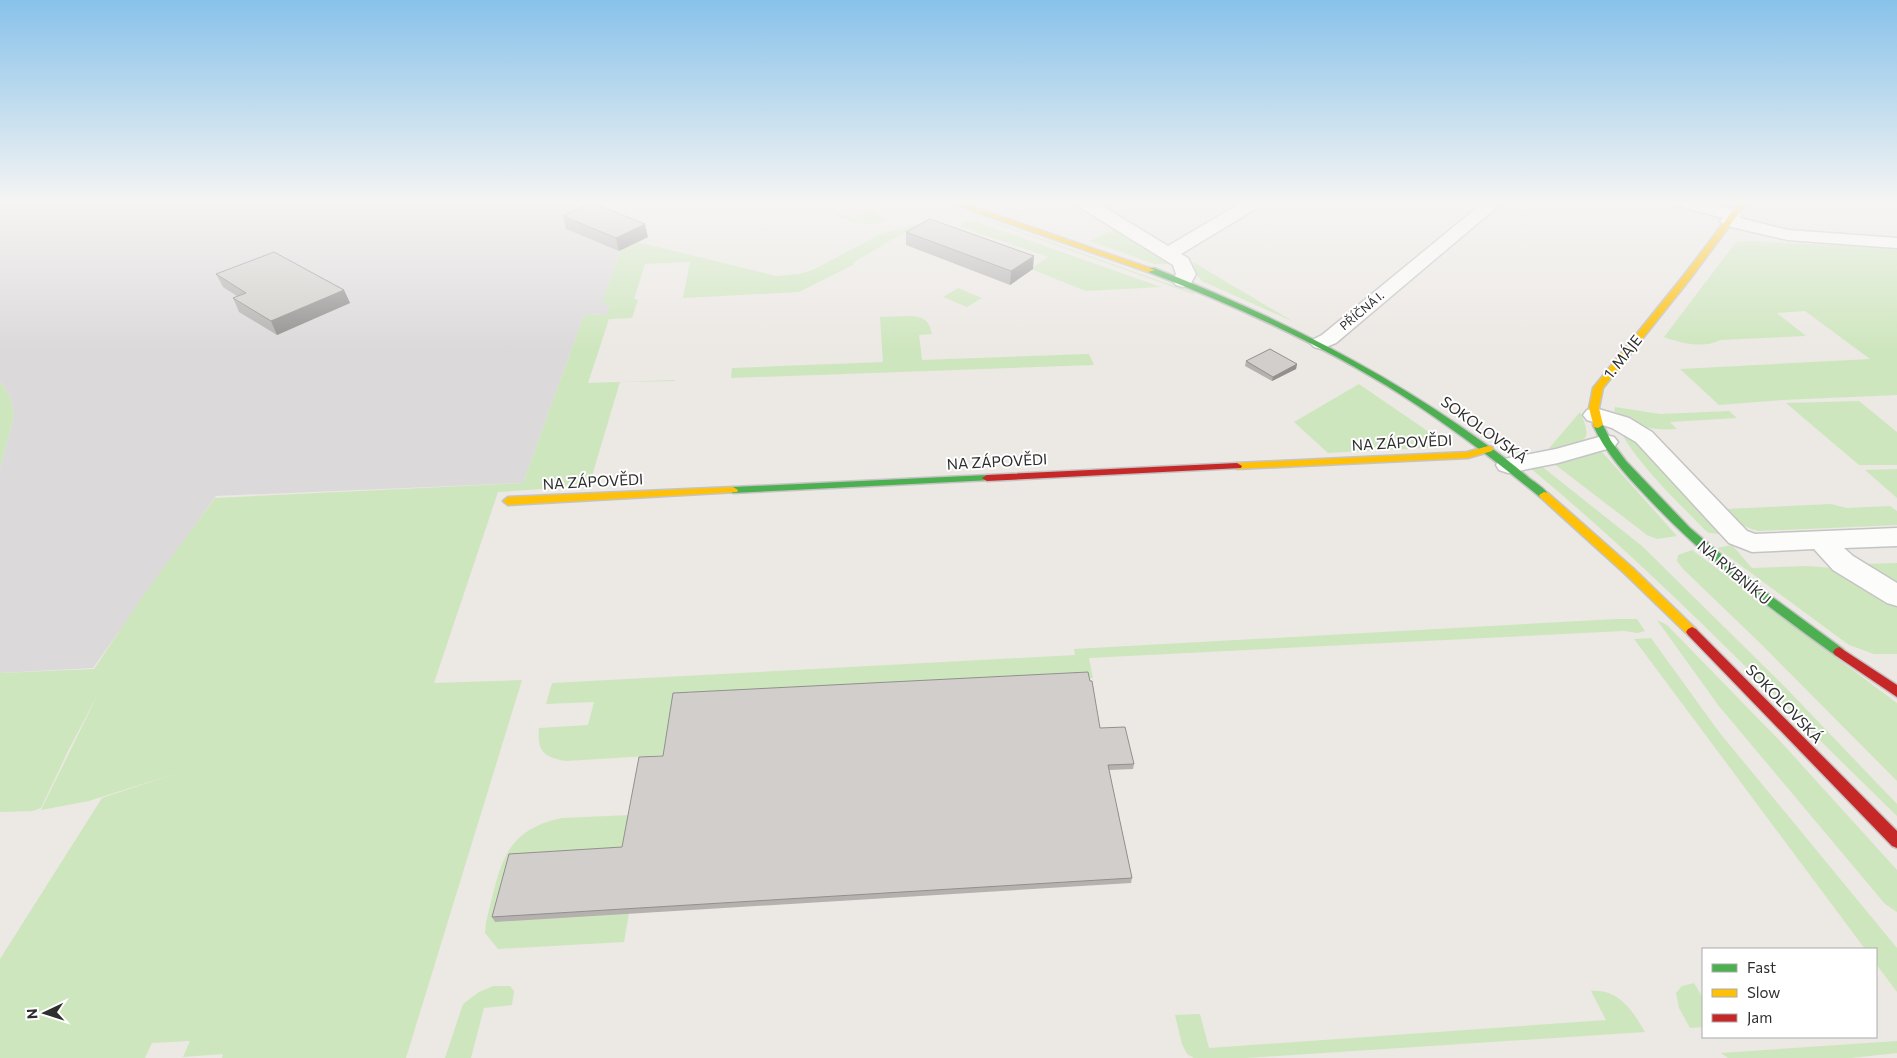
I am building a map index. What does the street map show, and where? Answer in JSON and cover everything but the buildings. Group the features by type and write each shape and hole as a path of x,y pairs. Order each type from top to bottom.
{"street":[{"name":"SOKOLOVSKÁ","path":"1093,250 1182,281 1256,311 1321,343 1417,400 1488,449 1570,516 1631,571 1897,841"},
{"name":"PŘÍČNÁ I.","path":"1321,343 1329,339 1436,250"},
{"name":"1. MÁJE","path":"1606,442 1595,415 1594,406 1598,388 1706,250"},
{"path":"1173,251 1184,264 1186,274 1182,281"},
{"name":"NA RYBNÍKU","path":"1595,415 1611,419 1644,437 1738,537 1752,543 1897,537"},
{"path":"1508,465 1558,456 1606,442"},
{"name":"NA RYBNÍKU","path":"1606,442 1666,512 1724,567 1777,609 1892,682"},
{"name":"NA ZÁPOVĚDI","path":"508,501 1468,455 1488,449"},
{"path":"1820,540 1843,563 1897,596"}],"shaded area":[{"path":"0,250 622,250 619,252 603,302 610,304 607,314 584,315 523,483 216,496 93,668 0,673 0,469 14,415 10,397 0,381"}],"green space":[{"path":"621,250 672,250 776,276 799,274 813,270 850,250 874,250 854,262 853,265 799,292 683,298 690,262 645,264 634,299 638,300 632,318 609,319 588,383 675,380 675,381 620,382 589,486 498,492 434,683 522,680 406,1058 222,1058 223,1054 183,1057 190,1041 152,1043 145,1058 0,1058 0,959 102,798 177,773 89,801 41,810 100,690 41,808 33,811 0,812 0,673 94,669 145,593 215,498 523,483 584,315 607,314 610,304 602,303"},
{"path":"1029,250 1057,250 1161,287 1086,291 1031,269 1048,257"},
{"path":"1070,250 1195,293 1193,294"},
{"path":"1116,250 1150,250 1168,261 1167,264 1154,264"},
{"path":"1730,250 1897,250 1897,395 1719,405 1680,369 1870,359 1805,311 1777,313 1806,336 1720,340 1700,345 1664,337"},
{"path":"1193,262 1294,322 1202,281"},
{"path":"958,288 982,298 967,307 943,297"},
{"path":"911,316 926,320 932,334 919,335 922,360 1089,354 1094,365 731,378 732,368 883,362 880,317"},
{"path":"0,381 10,397 14,415 0,469"},
{"path":"1359,384 1448,445 1443,447 1328,453 1294,422"},
{"path":"1859,401 1897,432 1897,465 1859,465 1786,403"},
{"path":"1615,407 1660,414 1729,411 1737,418 1670,422 1677,429 1658,429 1630,420 1614,411"},
{"path":"1580,412 1586,430 1584,439 1574,445 1545,453"},
{"path":"1620,431 1629,435 1720,534 1709,533 1705,530 1670,495 1638,458"},
{"path":"1600,452 1603,453 1677,536 1657,539 1647,535 1553,463"},
{"path":"1540,465 1642,546 1785,687 1897,804 1897,816 1626,551 1530,468"},
{"path":"1897,469 1897,498 1865,470"},
{"path":"1831,504 1847,508 1890,506 1897,511 1897,525 1758,531 1739,523 1724,509"},
{"path":"1732,545 1752,568 1807,566 1833,568 1897,605 1897,654 1874,654 1849,645 1717,548"},
{"path":"1692,550 1897,703 1897,781 1761,644 1683,569 1677,561 1678,555"},
{"path":"1897,563 1897,588 1863,564"},
{"path":"1637,619 1645,631 1638,633 1624,631 1089,658 1093,678 675,700 665,755 566,761 547,755 543,752 539,742 539,728 588,725 594,702 546,704 552,683 1075,655 1074,649"},
{"path":"1657,620 1667,625 1781,742 1897,870 1897,912 1885,904 1718,705"},
{"path":"1651,638 1719,732 1897,948 1897,992 1877,965 1877,948 1864,948 1634,639"},
{"path":"630,815 624,852 495,921 629,913 624,942 498,949 485,933 486,922 500,870 506,855 514,843 526,832 542,824 562,818"},
{"path":"1694,983 1702,996 1702,1027 1690,1028 1679,1008 1676,993 1682,986"},
{"path":"493,986 510,986 514,991 512,1005 484,1008 471,1058 445,1058 463,1004 479,992"},
{"path":"1591,991 1601,991 1617,997 1630,1009 1645,1032 1247,1058 1194,1058 1187,1054 1182,1044 1175,1015 1200,1014 1209,1048 1606,1020"},
{"path":"1897,1041 1897,1053 1851,1058 1728,1058 1721,1053"}],"traffic: fast":[{"path":"1151,270 1257,314 1308,338 1358,365 1453,425 1544,495"},
{"path":"1598,425 1611,449 1686,531 1760,594 1839,652"},
{"path":"733,490 987,478"}],"traffic: slow":[{"path":"1094,250 1151,270"},
{"path":"1598,425 1594,408 1598,388 1707,250"},
{"path":"1237,466 1468,455 1488,449"},
{"path":"508,501 733,490"},
{"path":"1544,495 1629,571 1692,632"}],"traffic: jam":[{"path":"987,478 1237,466"},
{"path":"1692,632 1897,841"},
{"path":"1839,652 1897,692"}]}
